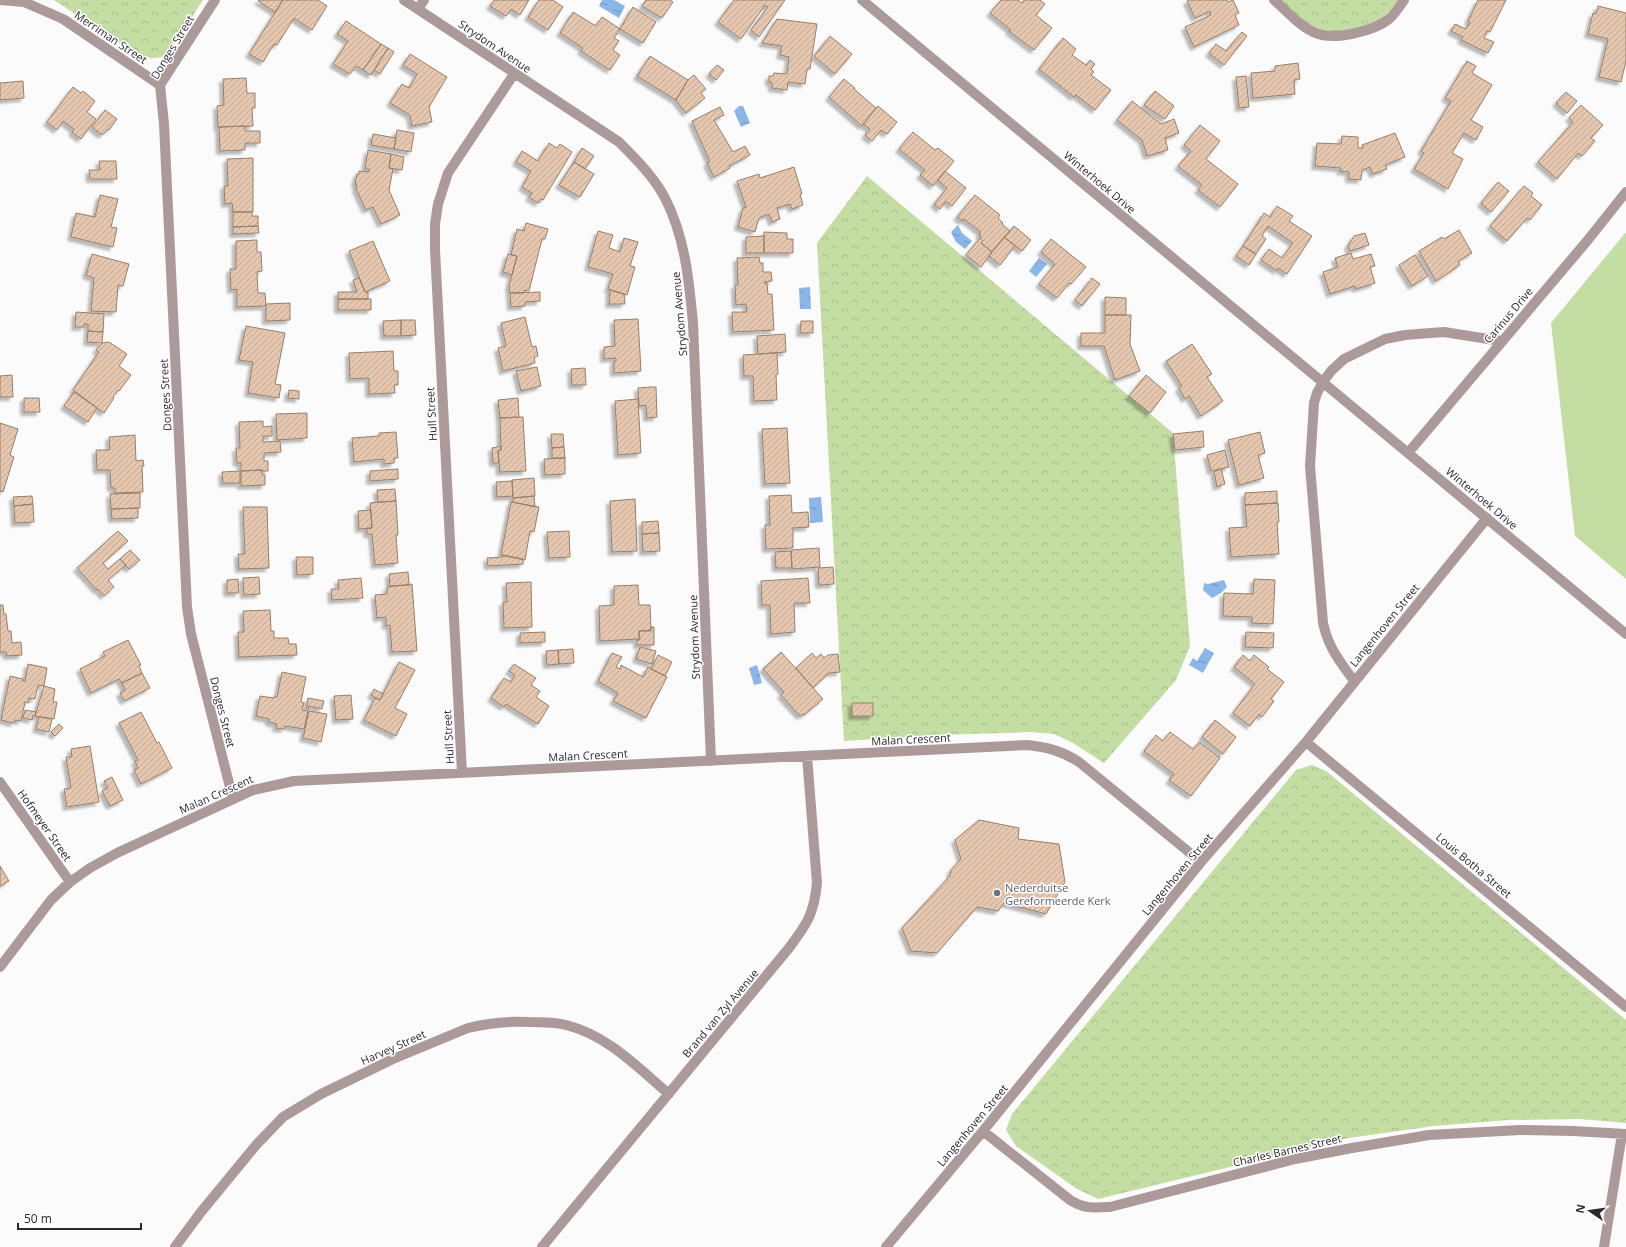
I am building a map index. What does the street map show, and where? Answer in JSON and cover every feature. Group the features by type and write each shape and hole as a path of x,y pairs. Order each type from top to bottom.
{"street":[{"name":"Merriman Street","path":"0,0 24,2 63,19 160,85"},
{"name":"Donges Street","path":"215,0 160,85 164,124 187,607 191,634 233,799"},
{"name":"Strydom Avenue","path":"404,0 619,142 639,162 665,198 683,244 693,323 711,761"},
{"path":"418,9 424,0"},
{"name":"Winterhoek Drive","path":"862,0 1626,634"},
{"path":"1274,0 1306,27 1319,34 1337,35 1358,34 1374,28 1389,19 1404,0"},
{"name":"Hull Street","path":"462,774 435,250 435,224 438,204 448,173 514,74"},
{"name":"Carinus Drive","path":"1408,453 1587,241 1626,192"},
{"path":"1354,681 1332,652 1326,638 1321,606 1310,466 1314,403 1317,393 1331,371 1344,360 1385,339 1405,335 1444,332 1501,341"},
{"name":"Langenhoven Street","path":"886,1247 983,1131 1201,862 1306,742 1487,518"},
{"name":"Louis Botha Street","path":"1306,742 1626,1007"},
{"name":"Malan Crescent","path":"0,967 51,900 70,882 117,853 233,799 253,790 294,781 1027,746 1048,747 1068,755 1079,762 1201,862"},
{"name":"Brand van Zyl Avenue","path":"542,1247 789,948 809,920 815,902 817,883 807,756"},
{"name":"Hofmeyer Street","path":"0,782 70,882"},
{"name":"Harvey Street","path":"175,1247 201,1212 257,1144 283,1117 321,1094 393,1059 468,1028 500,1022 565,1024 599,1038 618,1051 668,1094"},
{"name":"Charles Barnes Street","path":"983,1131 1070,1200 1081,1206 1097,1208 1110,1208 1295,1159 1429,1135 1520,1130 1624,1134"},
{"path":"1604,1247 1624,1134"}],"green space":[{"path":"54,0 203,0 169,52 162,57 153,58 145,57 133,52"},
{"path":"1279,0 1399,0 1372,31 1319,34"},
{"path":"867,176 1173,433 1190,646 1176,680 1104,763 1073,743 1054,734 1032,732 936,735 844,741 817,243"},
{"path":"1626,232 1626,579 1575,536 1551,323"},
{"path":"1312,765 1326,771 1626,1020 1626,1123 1581,1119 1508,1120 1434,1126 1349,1138 1098,1199 1077,1189 1016,1146 1006,1130 1012,1114 1296,770"}],"water":[{"path":"602,0 614,0 625,6 619,18 599,6"},
{"path":"739,106 743,106 750,123 741,127 734,111"},
{"path":"958,225 962,233 972,241 965,249 956,242 951,232"},
{"path":"1039,258 1047,264 1036,277 1029,271"},
{"path":"810,287 811,309 800,309 799,288"},
{"path":"821,497 823,522 810,523 809,498"},
{"path":"1224,580 1227,587 1221,593 1212,598 1203,590 1204,583 1208,584"},
{"path":"1205,648 1214,653 1203,673 1189,665 1193,658 1197,661"},
{"path":"757,665 762,683 754,685 749,668"}],"building":[{"path":"283,0 275,12 258,1"},
{"path":"283,0 318,0 327,6 312,30 294,18 277,45 274,44 263,62 249,54"},
{"path":"494,0 529,0 520,15 511,9 506,16 490,6"},
{"path":"539,0 553,0 563,7 548,30 528,17"},
{"path":"646,0 670,0 673,2 662,18 642,6"},
{"path":"734,0 785,0 759,37 751,30 768,7 765,5 741,39 718,22"},
{"path":"1001,0 1018,0 1022,3 1024,0 1040,0 1045,4 1036,15 1052,28 1034,50 1009,31 1011,30 990,13"},
{"path":"1227,0 1228,2 1233,0 1239,13 1235,15 1239,25 1194,47 1185,27 1211,15 1210,11 1195,18 1187,1"},
{"path":"1478,0 1506,0 1490,32 1487,31 1484,38 1494,42 1488,53 1461,40 1463,37 1451,31 1455,24 1466,29 1470,22 1468,21"},
{"path":"1598,6 1626,13 1626,61 1621,82 1599,77 1608,39 1588,34 1593,13 1596,14"},
{"path":"633,7 656,22 643,43 620,29"},
{"path":"573,12 596,26 602,17 620,29 614,38 619,41 613,50 620,55 610,70 581,51 583,48 560,33"},
{"path":"777,19 817,24 810,69 807,69 805,84 788,82 787,90 772,88 772,83 769,82 769,76 773,76 774,73 787,74 789,57 780,55 782,46 762,43"},
{"path":"346,21 381,44 363,70 356,66 350,74 333,64 348,41 337,34"},
{"path":"1242,32 1247,36 1224,65 1209,53 1216,44 1226,51"},
{"path":"830,36 852,54 835,74 814,56"},
{"path":"1063,38 1076,49 1072,55 1086,65 1090,60 1095,64 1091,69 1094,72 1091,75 1111,90 1095,110 1076,95 1074,97 1039,69"},
{"path":"381,44 388,48 371,75 363,70"},
{"path":"388,48 394,52 380,74 374,70"},
{"path":"410,54 447,77 429,107 432,122 412,126 410,115 390,103 402,84 409,88 417,74 403,65"},
{"path":"650,56 688,80 676,100 637,76"},
{"path":"1467,61 1476,66 1472,73 1492,85 1471,120 1483,127 1476,140 1464,133 1452,153 1463,159 1448,189 1414,169 1424,153 1421,151 1451,101 1445,98"},
{"path":"1298,63 1300,79 1294,80 1295,94 1253,98 1251,73 1275,71 1275,66"},
{"path":"717,65 724,70 716,80 709,74"},
{"path":"694,75 706,89 701,93 705,98 686,113 676,100 688,80"},
{"path":"1246,76 1249,107 1239,108 1236,77"},
{"path":"246,78 247,93 255,93 255,108 252,108 253,126 218,127 217,106 224,105 223,79"},
{"path":"844,79 876,108 862,126 829,97"},
{"path":"23,81 24,98 0,100 0,83"},
{"path":"73,87 81,93 83,91 95,101 87,112 96,119 81,139 72,132 74,129 63,121 57,130 47,122"},
{"path":"1155,91 1174,106 1165,119 1144,105"},
{"path":"1566,92 1577,101 1567,113 1556,103"},
{"path":"1132,101 1161,124 1174,119 1179,133 1165,138 1168,150 1147,156 1142,140 1117,120"},
{"path":"1581,105 1603,125 1591,138 1595,141 1582,156 1578,153 1557,179 1538,162 1573,122 1569,118"},
{"path":"878,106 897,122 887,134 881,130 872,141 865,135 870,129 863,124"},
{"path":"720,107 724,115 714,120 733,152 745,146 750,155 729,166 730,168 714,177 707,163 710,162 692,121"},
{"path":"105,110 117,119 109,130 108,129 102,135 92,127"},
{"path":"1200,125 1220,141 1206,159 1238,184 1220,207 1198,190 1202,185 1178,166 1191,151 1184,145"},
{"path":"245,126 245,131 260,131 260,143 245,143 245,150 220,151 219,127"},
{"path":"397,130 414,133 411,152 394,149"},
{"path":"913,132 935,150 938,148 954,161 933,186 920,175 925,170 899,149"},
{"path":"1395,133 1405,157 1385,165 1387,169 1373,174 1370,167 1362,170 1361,180 1349,179 1349,172 1340,171 1341,168 1315,166 1317,143 1341,144 1342,136 1358,137 1358,148 1363,148 1362,145"},
{"path":"373,134 396,138 394,149 371,145"},
{"path":"549,143 557,148 560,144 572,152 543,200 541,199 538,203 529,197 532,193 522,187 531,171 516,162 522,151 538,161"},
{"path":"582,148 594,156 585,169 574,162"},
{"path":"368,150 391,154 389,168 393,169 389,190 400,215 381,224 373,207 366,210 356,189 357,185 355,184 359,171 369,172 369,169 365,169"},
{"path":"391,154 404,157 402,170 389,168"},
{"path":"253,158 253,212 233,212 232,203 225,204 224,186 228,186 227,159"},
{"path":"99,161 116,161 117,179 90,179 89,170 100,170"},
{"path":"574,162 594,174 580,197 559,185"},
{"path":"794,167 802,194 800,194 803,205 792,209 790,204 777,208 780,219 772,222 769,214 759,218 755,232 738,227 743,208 746,207 737,181 759,174 760,178"},
{"path":"945,171 966,188 952,206 946,201 940,209 934,204 947,188 938,180"},
{"path":"1498,182 1509,191 1491,212 1481,203"},
{"path":"1524,186 1533,193 1531,196 1542,205 1530,220 1527,218 1507,241 1490,226"},
{"path":"100,195 118,199 111,227 117,228 113,247 71,237 76,213 95,217"},
{"path":"975,195 1000,215 998,218 1010,231 992,252 981,243 983,241 979,234 981,232 964,219 963,221 957,217"},
{"path":"1277,206 1293,216 1289,221 1312,236 1287,274 1278,268 1277,271 1261,260 1269,249 1282,258 1293,243 1268,226 1262,236 1266,239 1256,254 1243,246 1264,213 1270,217"},
{"path":"233,212 252,212 252,216 258,216 258,226 233,227"},
{"path":"526,223 548,229 545,239 542,239 529,291 524,290 524,293 510,293 509,286 517,256 511,255 517,229 524,231"},
{"path":"258,226 259,233 233,234 233,227"},
{"path":"1014,226 1031,240 1022,251 1004,237"},
{"path":"1459,230 1472,253 1458,261 1460,265 1436,281 1419,251 1442,237 1444,239"},
{"path":"598,231 613,235 609,248 620,252 624,238 638,242 630,266 635,267 627,295 608,289 613,274 588,267"},
{"path":"764,232 787,233 787,239 793,239 793,253 764,253"},
{"path":"1365,233 1369,245 1350,251 1348,246 1354,236"},
{"path":"764,236 764,253 746,253 746,237"},
{"path":"1004,237 1015,246 1000,265 989,256"},
{"path":"980,238 983,241 981,243 992,252 981,267 966,255"},
{"path":"1051,239 1086,267 1071,284 1069,283 1057,298 1039,284 1055,264 1041,252"},
{"path":"257,240 257,252 261,252 262,271 257,272 258,293 265,293 266,306 237,307 237,289 231,290 230,269 236,269 236,241"},
{"path":"373,241 390,281 365,292 349,251"},
{"path":"1243,246 1256,254 1249,265 1236,256"},
{"path":"1351,253 1353,259 1371,254 1375,266 1370,267 1375,283 1356,289 1355,286 1330,294 1323,272 1338,267 1335,258"},
{"path":"92,254 129,264 123,286 118,285 116,312 91,311 94,278 86,275"},
{"path":"508,254 517,256 512,275 503,272"},
{"path":"1415,255 1428,276 1412,286 1399,265"},
{"path":"759,257 760,263 763,263 763,272 771,272 772,281 764,283 767,283 768,294 772,294 774,330 733,332 732,312 747,312 746,304 736,305 735,285 738,285 737,258"},
{"path":"359,278 365,292 368,292 368,299 338,299 338,292 357,292 353,280"},
{"path":"1092,278 1100,284 1082,306 1075,300"},
{"path":"610,290 624,294 625,304 609,304"},
{"path":"540,292 540,301 525,302 525,306 511,307 510,293"},
{"path":"1105,297 1126,298 1126,315 1105,315"},
{"path":"338,299 371,299 371,310 338,310"},
{"path":"290,303 290,320 266,321 266,304"},
{"path":"76,312 104,314 103,332 88,331 88,324 84,324 84,327 75,327"},
{"path":"1105,315 1131,315 1130,344 1140,371 1115,380 1104,346 1081,346 1081,333 1105,333"},
{"path":"525,317 532,347 536,346 538,356 534,357 535,363 503,371 498,348 506,346 501,323"},
{"path":"638,319 641,371 614,373 614,361 616,361 616,358 604,359 604,347 615,346 614,320"},
{"path":"401,320 401,336 384,336 383,321"},
{"path":"401,320 415,320 416,335 401,336"},
{"path":"801,321 813,321 813,333 800,333"},
{"path":"246,326 285,333 275,384 281,385 279,398 248,393 253,362 239,360"},
{"path":"88,331 103,332 102,343 87,342"},
{"path":"785,334 786,352 758,354 757,336"},
{"path":"109,342 127,354 119,366 131,375 113,397 114,398 104,413 73,390 99,352 96,350 102,343"},
{"path":"1192,344 1212,374 1207,377 1223,401 1201,416 1189,396 1185,399 1179,388 1182,386 1166,361"},
{"path":"393,351 394,371 398,371 398,385 394,385 395,393 369,394 369,378 350,379 349,353"},
{"path":"777,353 777,400 754,401 753,376 744,376 743,355"},
{"path":"537,367 541,386 521,391 516,371"},
{"path":"585,368 586,385 572,385 571,369"},
{"path":"12,375 13,397 0,397 0,376"},
{"path":"1146,375 1166,392 1150,413 1129,396"},
{"path":"656,387 657,417 647,418 646,405 639,406 638,388"},
{"path":"289,390 299,391 299,399 288,398"},
{"path":"74,392 97,408 88,422 64,406"},
{"path":"24,398 39,398 40,412 24,412"},
{"path":"518,398 519,417 500,418 498,400"},
{"path":"638,399 641,453 618,455 615,401"},
{"path":"307,413 307,438 277,440 276,414"},
{"path":"523,417 526,471 500,472 498,451 501,450 500,418"},
{"path":"263,421 263,427 272,426 272,436 263,436 263,442 280,441 281,452 264,453 264,461 268,461 268,471 241,471 241,463 237,463 236,448 240,448 239,422"},
{"path":"0,423 18,429 10,455 14,457 3,492 0,491"},
{"path":"787,428 790,483 765,484 762,429"},
{"path":"1203,431 1204,447 1175,450 1173,434"},
{"path":"396,432 398,458 394,458 394,463 384,464 384,459 354,462 352,438 379,436 379,433"},
{"path":"1260,432 1265,453 1258,455 1264,478 1239,485 1228,440"},
{"path":"551,434 563,434 564,447 552,448"},
{"path":"135,435 136,461 143,460 144,466 142,466 143,492 115,493 115,488 111,488 110,470 97,470 96,450 110,450 109,437"},
{"path":"501,446 501,450 498,451 499,463 493,463 492,448"},
{"path":"564,447 565,458 552,458 552,448"},
{"path":"1225,450 1229,467 1211,471 1207,455"},
{"path":"565,458 565,474 545,475 544,459"},
{"path":"398,469 398,479 370,481 370,471"},
{"path":"1221,469 1225,484 1217,487 1214,472"},
{"path":"262,470 262,475 265,475 265,485 241,486 241,471"},
{"path":"240,471 240,483 223,483 222,472"},
{"path":"534,478 535,496 513,498 512,480"},
{"path":"512,481 513,496 497,497 496,482"},
{"path":"395,489 396,501 378,502 377,490"},
{"path":"1277,491 1277,503 1245,505 1245,493"},
{"path":"140,493 140,508 111,509 110,494"},
{"path":"791,495 792,513 808,512 809,527 793,528 793,548 766,549 765,525 770,525 769,496"},
{"path":"32,496 33,504 14,506 13,497"},
{"path":"534,496 535,507 513,502 513,498"},
{"path":"635,499 637,551 612,552 610,501"},
{"path":"396,501 398,563 375,565 372,534 367,534 367,528 372,528 370,503"},
{"path":"511,502 539,507 534,532 530,531 525,560 501,555"},
{"path":"1278,503 1279,522 1277,522 1279,554 1231,557 1229,528 1247,527 1245,505"},
{"path":"33,504 34,522 15,523 14,506"},
{"path":"243,507 267,507 269,568 239,569 238,554 245,554"},
{"path":"138,508 138,518 112,519 111,509"},
{"path":"371,510 372,528 359,529 358,511"},
{"path":"658,521 659,533 642,534 642,522"},
{"path":"118,531 128,541 103,563 108,569 120,559 126,565 108,580 114,587 104,596 77,568"},
{"path":"569,531 570,557 549,558 547,532"},
{"path":"659,533 660,551 643,552 642,534"},
{"path":"819,548 820,567 792,569 791,550"},
{"path":"130,550 140,560 129,569 120,559"},
{"path":"791,551 792,568 776,568 775,552"},
{"path":"503,555 523,559 523,564 488,566 487,558 503,557"},
{"path":"296,557 313,557 313,574 297,575"},
{"path":"833,567 834,584 819,585 818,568"},
{"path":"408,572 409,585 390,586 389,574"},
{"path":"259,577 260,594 244,595 243,578"},
{"path":"361,578 363,598 332,600 331,589 339,589 338,580"},
{"path":"808,578 810,603 794,603 795,632 771,634 770,605 762,605 761,581"},
{"path":"238,579 239,593 227,593 227,580"},
{"path":"1254,579 1275,580 1273,624 1252,623 1252,617 1223,616 1224,593 1253,594"},
{"path":"531,582 532,627 504,628 503,602 507,602 506,583"},
{"path":"412,584 417,651 392,652 390,625 386,626 386,617 377,618 375,595 387,594 387,587"},
{"path":"638,585 639,605 650,605 651,630 639,631 639,639 600,641 599,606 614,605 614,586"},
{"path":"0,605 3,605 4,614 6,614 8,631 11,631 12,643 21,642 22,655 7,656 6,652 0,652"},
{"path":"270,610 271,631 274,631 274,638 288,638 289,644 296,644 297,655 239,657 238,632 244,632 243,611"},
{"path":"651,627 654,627 654,645 637,645 637,640 640,640 639,631 651,631"},
{"path":"545,632 545,642 520,643 520,633"},
{"path":"1246,632 1274,633 1273,648 1245,647"},
{"path":"128,640 141,665 139,666 142,673 122,683 119,679 91,693 80,669 105,656 103,652"},
{"path":"640,647 656,651 652,664 636,659"},
{"path":"573,649 574,663 559,664 558,650"},
{"path":"558,650 559,664 547,665 546,651"},
{"path":"781,652 823,699 804,715 803,714 800,716 781,695 784,692 763,669"},
{"path":"612,653 622,657 616,667 620,669 621,665 643,677 648,667 667,677 646,718 613,701 618,693 598,681"},
{"path":"812,653 816,658 821,654 824,658 828,655 838,654 840,672 829,673 813,688 796,668"},
{"path":"658,655 672,662 665,676 651,669"},
{"path":"1243,655 1250,661 1254,655 1269,667 1267,669 1284,682 1271,699 1274,701 1262,717 1259,714 1250,726 1233,713 1255,684 1234,667"},
{"path":"399,662 415,670 395,708 407,714 396,736 364,720 375,698 380,700"},
{"path":"28,664 47,668 44,686 38,685 35,699 29,698 28,703 25,702 21,721 15,720 14,723 1,720 10,676 23,679 23,681 25,681"},
{"path":"514,664 536,678 531,685 540,691 536,697 549,706 538,724 506,704 504,707 491,698 504,678 511,682 515,675 509,671"},
{"path":"282,672 306,677 301,702 304,703 302,710 306,711 308,698 324,701 322,709 309,706 304,729 285,726 284,729 276,728 277,724 269,722 269,719 256,716 260,696 277,697"},
{"path":"142,673 150,688 124,701 120,693 125,690 122,683"},
{"path":"44,686 55,689 53,702 57,702 54,719 35,716"},
{"path":"374,689 383,694 380,700 371,695"},
{"path":"351,695 353,719 336,720 334,696"},
{"path":"852,703 873,703 873,716 852,716"},
{"path":"25,710 36,712 35,716 33,715 32,720 23,718"},
{"path":"309,711 327,714 321,742 303,738"},
{"path":"141,712 157,743 159,742 172,768 141,784 134,770 138,768 135,761 138,760 119,723"},
{"path":"39,717 52,719 49,732 36,729"},
{"path":"1215,720 1236,737 1223,754 1202,737"},
{"path":"59,724 63,728 55,736 51,732"},
{"path":"1170,732 1193,749 1199,742 1220,758 1191,796 1169,780 1174,774 1144,751 1156,735 1163,741"},
{"path":"90,746 99,802 67,807 64,789 71,788 66,757 72,757 71,749"},
{"path":"112,777 123,800 110,806 102,791 108,788 104,781"},
{"name":"Nederduitse Gereformeerde Kerk","path":"979,820 1019,828 1018,839 1059,844 1065,882 1046,914 1004,903 998,911 977,907 937,953 911,951 902,928 950,876 951,870 961,859 955,840"},
{"path":"0,866 9,881 0,886"}],"place":[{"name":"Nederduitse Gereformeerde Kerk","path":"997,893"}]}
